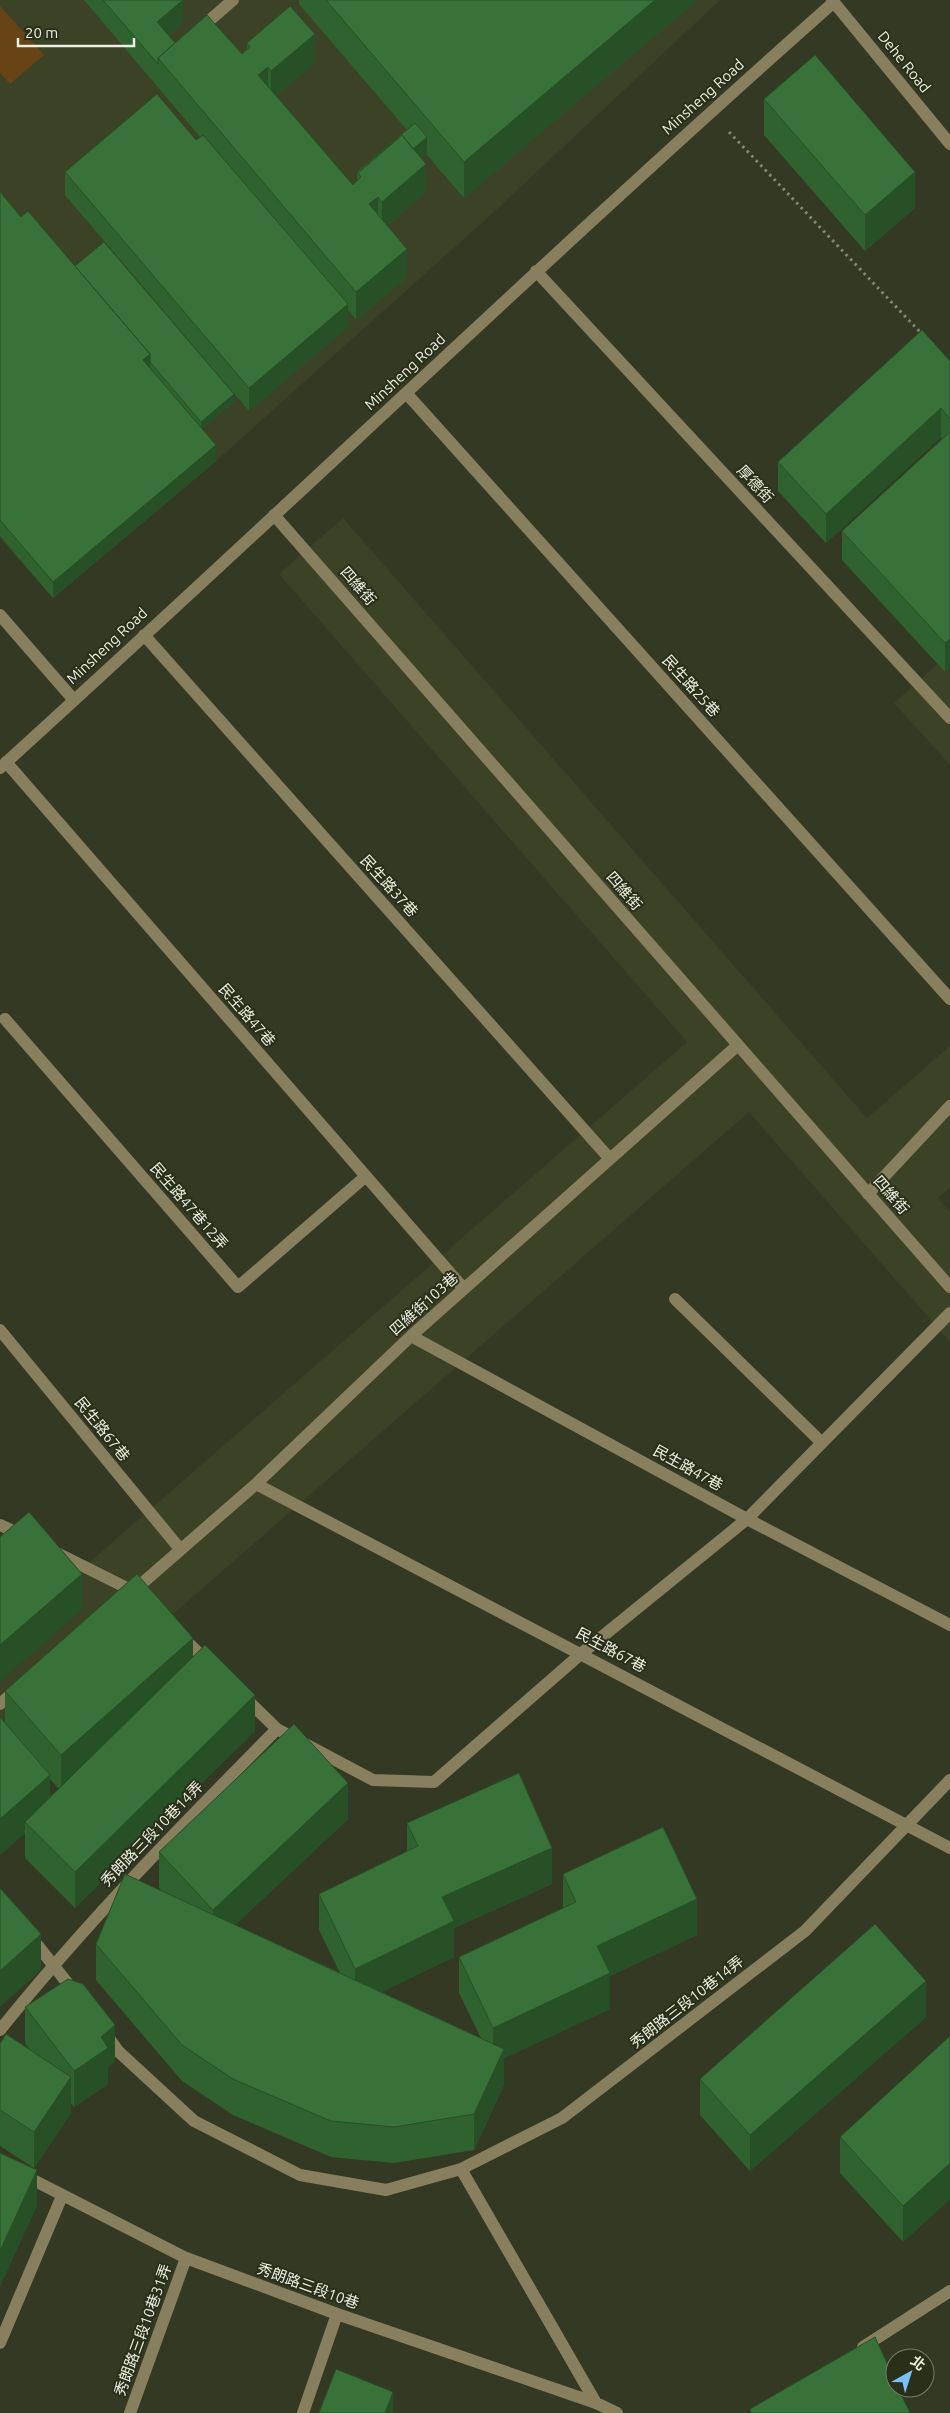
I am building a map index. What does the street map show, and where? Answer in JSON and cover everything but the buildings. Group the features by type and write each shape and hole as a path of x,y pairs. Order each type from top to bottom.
{"street":[{"path":"210,20 233,0"},
{"name":"Minsheng Road","path":"3,765 407,394 536,271 833,1"},
{"name":"Dehe Road","path":"833,1 949,142"},
{"name":"厚德街","path":"536,271 950,718"},
{"name":"民生路25巷","path":"407,394 950,999"},
{"name":"四維街","path":"274,515 950,1287"},
{"path":"0,615 73,700"},
{"name":"民生路37巷","path":"144,634 610,1159"},
{"name":"民生路47巷","path":"3,765 464,1289"},
{"name":"民生路47巷12弄","path":"4,1019 238,1287 366,1176"},
{"name":"四維街103巷","path":"135,1591 180,1549 256,1484 411,1336 738,1046"},
{"path":"868,1194 950,1106"},
{"path":"675,1299 822,1443"},
{"path":"234,1687 277,1729 373,1780 434,1782 582,1654 747,1519 950,1314"},
{"name":"民生路67巷","path":"0,1330 180,1549"},
{"name":"民生路47巷","path":"411,1336 747,1519 950,1625"},
{"name":"民生路67巷","path":"256,1484 950,1848"},
{"path":"0,1525 135,1591 149,1604"},
{"path":"120,1603 135,1591"},
{"path":"170,1625 220,1674"},
{"path":"0,1704 22,1685"},
{"name":"秀朗路三段10巷14弄","path":"0,2030 54,1964 141,1868 277,1729"},
{"name":"秀朗路三段10巷14弄","path":"101,2027 118,2051 194,2121 300,2175 386,2190 460,2169 562,2118 805,1931 905,1824 950,1780"},
{"path":"24,1928 83,2003"},
{"name":"秀朗路三段10巷","path":"0,2163 186,2258 337,2314 596,2403 617,2413"},
{"path":"460,2169 596,2403"},
{"path":"0,2343 62,2196"},
{"name":"秀朗路三段10巷31弄","path":"130,2413 186,2258"},
{"path":"852,2354 950,2291"},
{"path":"303,2413 337,2314"}],"path":[{"path":"710,112 923,334"}],"shaded area":[{"path":"0,0 720,0 494,212 216,461 53,598 0,539"},
{"path":"0,6 44,55 10,84 0,73"},
{"path":"343,518 867,1118 950,1046 950,1188 938,1198 950,1212 950,1342 749,1112 0,1765 0,1640 687,1042 279,574"},
{"path":"950,653 950,765 894,703"}]}
